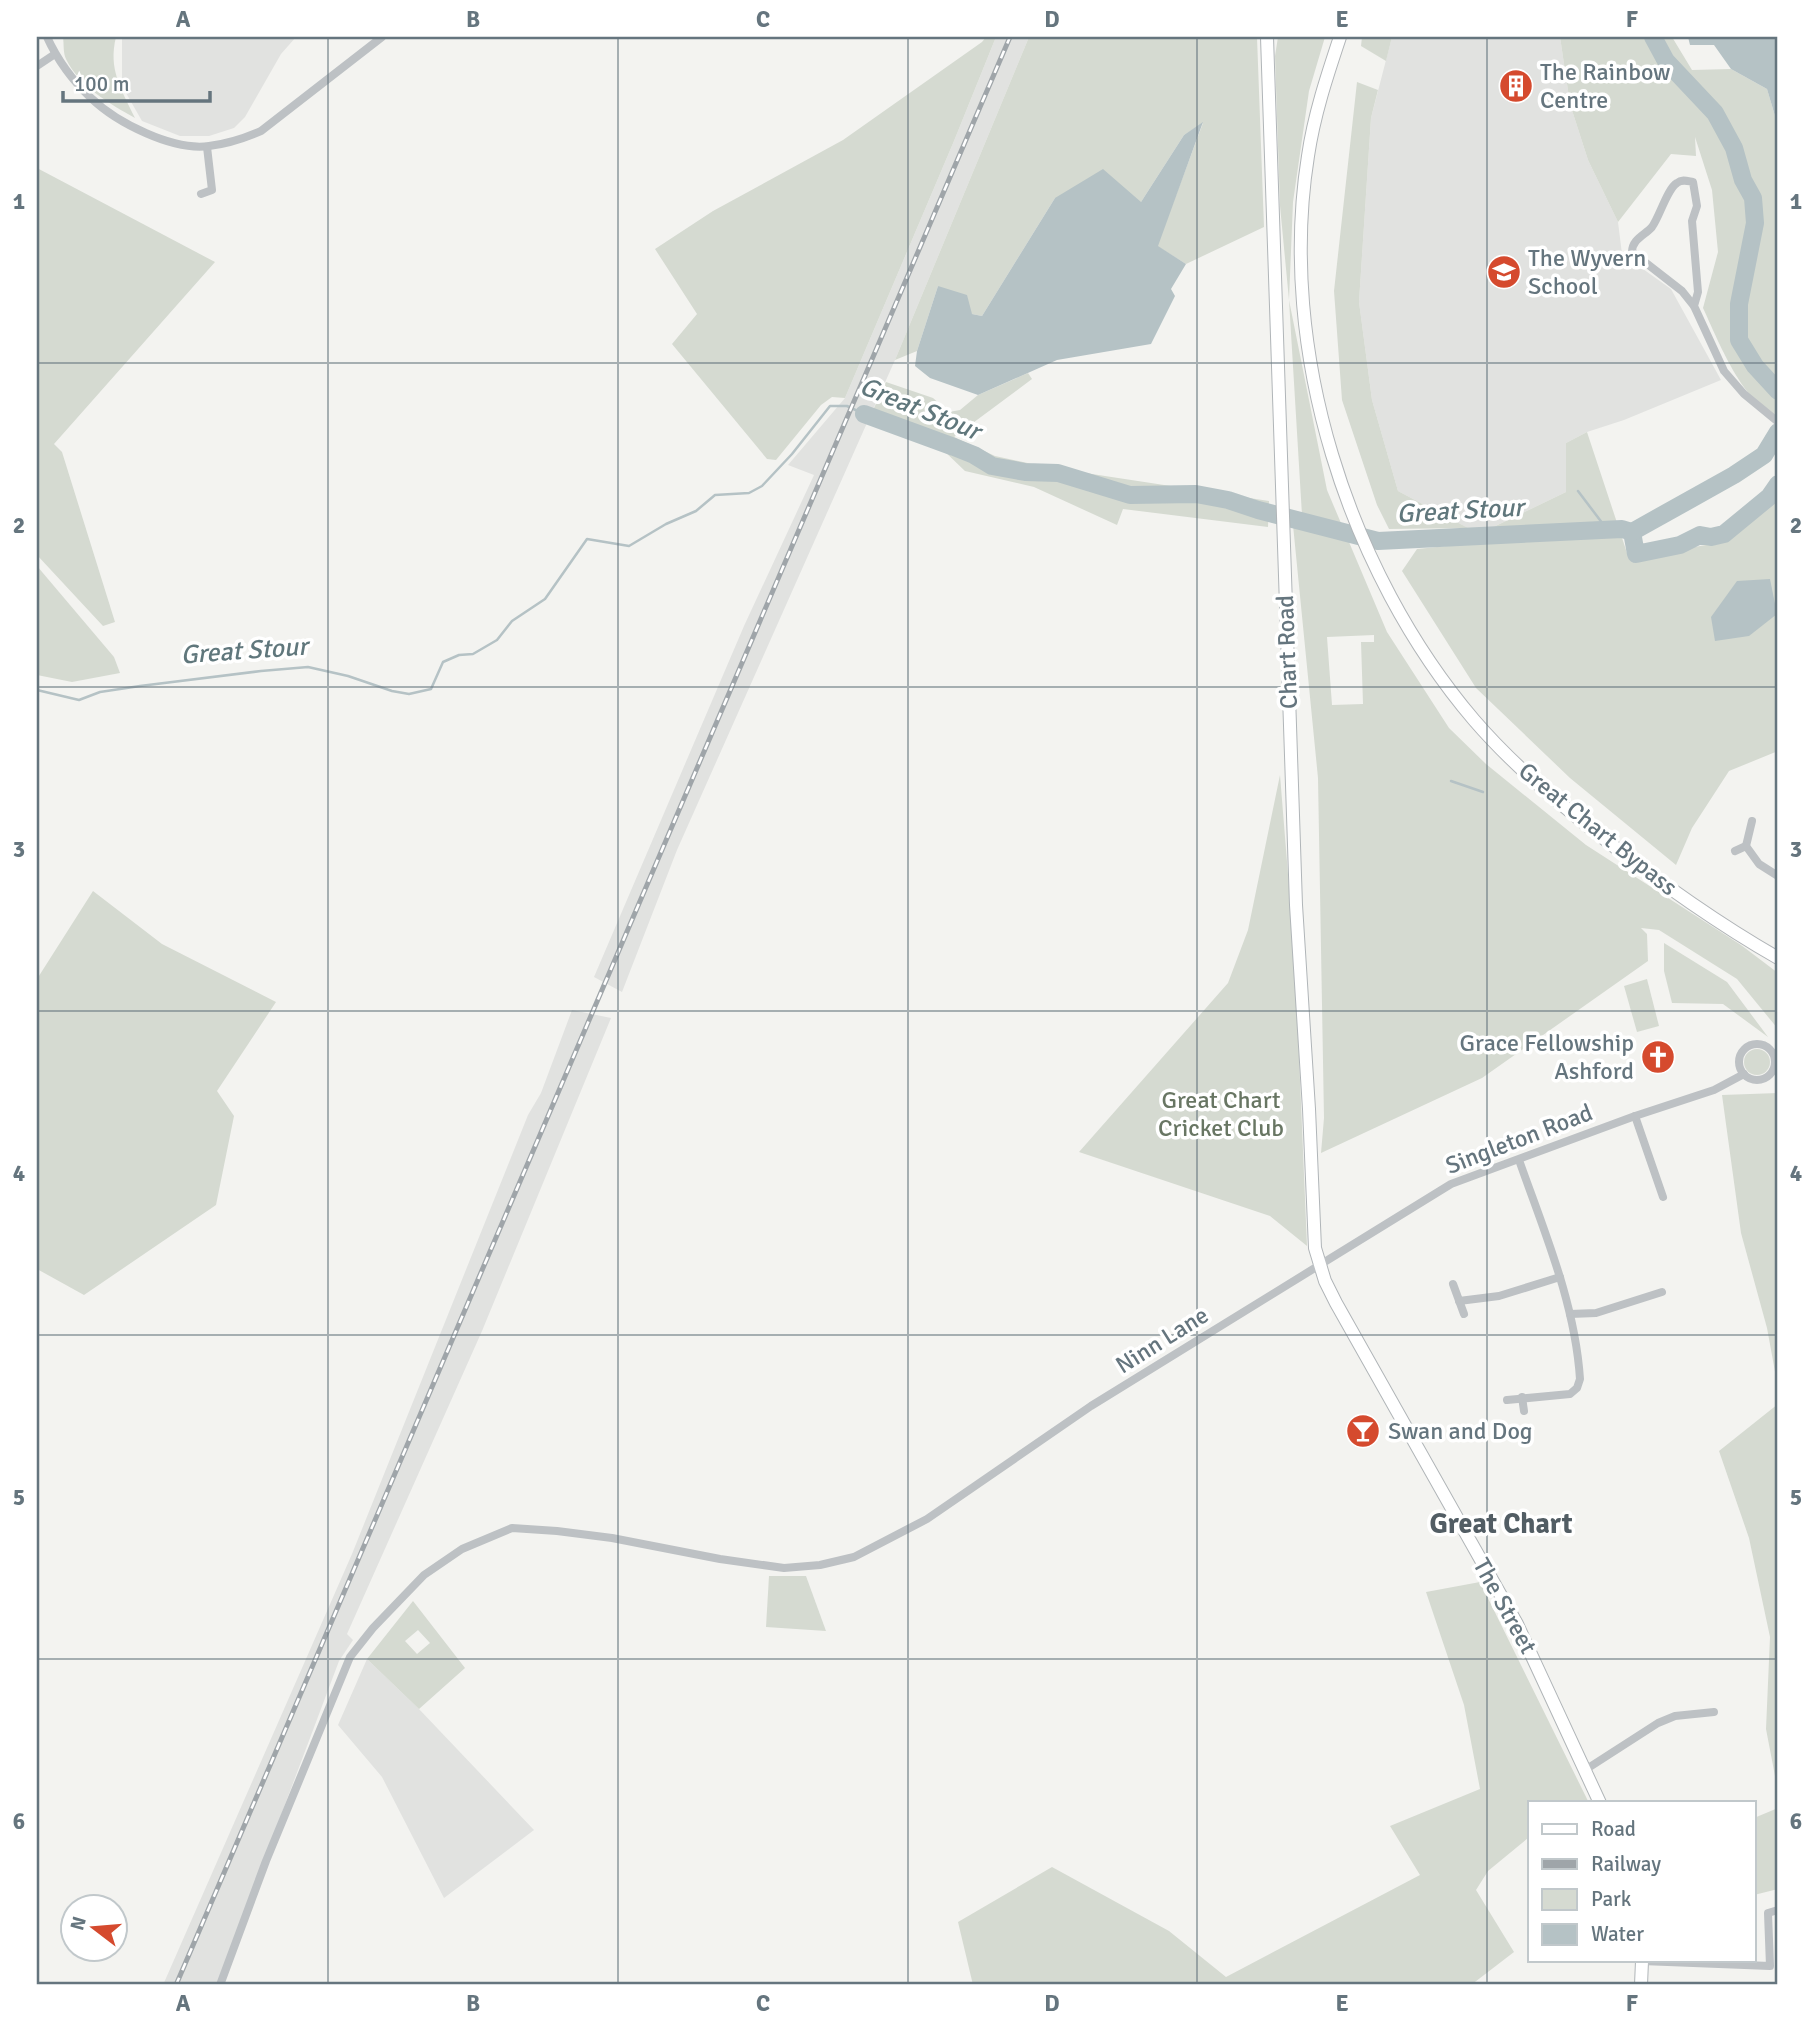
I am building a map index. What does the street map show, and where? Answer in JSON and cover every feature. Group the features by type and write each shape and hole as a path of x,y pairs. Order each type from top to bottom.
{"street":[{"path":"47,37 55,54 91,99 108,112 159,139 207,147 261,131 382,37"},
{"name":"Chart Road","path":"1267,37 1296,905 1315,1248 1320,1266"},
{"name":"Great Chart Bypass","path":"1340,37 1318,102 1312,130 1304,186 1301,254 1314,377 1334,459 1353,517 1369,553 1406,627 1474,720 1514,762 1555,800 1652,876 1778,958"},
{"path":"37,66 55,54"},
{"path":"207,147 212,190"},
{"path":"1694,306 1698,292 1692,221 1697,206 1693,182 1684,180 1674,184 1651,228 1632,246 1632,252 1682,291 1694,306 1724,371 1744,394 1778,422"},
{"path":"201,194 212,190 222,194"},
{"path":"1752,821 1746,846 1759,864 1778,876"},
{"path":"1735,851 1746,846"},
{"name":"Singleton Road","path":"1756,1045 1771,1051 1775,1065 1768,1077 1750,1079 1744,1074 1740,1062 1745,1050 1756,1045"},
{"name":"Singleton Road","path":"1320,1266 1451,1184 1635,1116 1714,1090 1744,1074"},
{"path":"1635,1116 1663,1197"},
{"path":"1507,1400 1566,1395 1577,1388 1579,1374 1570,1314 1560,1278 1518,1160"},
{"name":"Ninn Lane","path":"220,1985 266,1861 350,1657 373,1628 424,1575 461,1549 512,1528 612,1538 720,1559 784,1568 820,1565 854,1557 927,1519 1091,1406 1320,1266"},
{"name":"The Street","path":"1320,1266 1336,1303 1517,1624 1599,1801"},
{"path":"1459,1301 1499,1296 1560,1278"},
{"path":"1453,1284 1464,1314"},
{"path":"1570,1314 1596,1312 1662,1292"},
{"path":"1650,1296 1653,1307"},
{"path":"1522,1397 1524,1410"},
{"path":"1585,1770 1658,1723 1675,1716 1714,1712"},
{"path":"1668,1962 1770,1966 1768,1913 1778,1910"},
{"path":"1641,1985 1642,1962"}],"shaded area":[{"path":"122,37 296,37 281,54 245,117 234,128 209,136 180,136 142,121 122,86"},
{"path":"996,37 1029,37 895,360 677,850 622,992 594,977 744,626 814,475 788,465 845,398"},
{"name":"The Wyvern School","path":"1392,37 1560,37 1570,104 1588,160 1618,222 1622,254 1671,289 1721,380 1624,420 1587,432 1566,443 1566,492 1479,534 1398,491 1372,400 1359,302 1371,118"},
{"path":"572,1010 611,1018 482,1331 347,1634 353,1640 339,1661 217,1985 163,1985 352,1554 528,1115 541,1093"},
{"path":"367,1659 419,1709 534,1830 444,1898 382,1777 338,1725"}],"green space":[{"path":"63,37 116,37 115,69 135,118 106,100 79,78 65,57"},
{"path":"986,37 996,37 845,398 832,397 821,405 776,460 767,459 672,344 697,314 655,249 713,211 843,140"},
{"path":"1029,37 1257,37 1264,227 1186,264 1157,246 1203,123 1184,135 1141,202 1055,198 982,316 972,314 938,286 917,351 895,360"},
{"path":"1278,37 1325,37 1309,91 1293,202 1289,300 1280,206 1275,56"},
{"path":"1362,37 1392,37 1386,61 1361,46"},
{"path":"1560,37 1672,37 1692,70 1731,69 1767,89 1778,126 1778,416 1765,410 1743,385 1724,353 1703,308 1718,252 1712,190 1695,137 1696,156 1671,154 1618,222 1588,160 1570,104"},
{"path":"1357,82 1378,90 1371,118 1359,302 1372,400 1398,491 1468,528 1389,529 1377,505 1342,400 1334,291"},
{"path":"37,168 215,262 54,444 62,452 115,622 103,626 37,555"},
{"path":"1289,300 1327,490 1387,632 1449,728 1486,764 1586,845 1741,945 1778,973 1778,1029 1737,979 1659,930 1641,928 1647,934 1648,961 1482,1078 1321,1153 1324,1118 1318,778 1293,525 1302,515","holes":["1374,635 1374,642 1361,642 1363,704 1332,705 1327,637"]},
{"path":"1028,373 1032,379 954,437 995,456 1046,467 1269,501 1268,527 1123,509 1117,525 1034,487 965,471 941,448 868,421 886,382 933,398 949,412 960,410 978,395"},
{"path":"1587,432 1629,559 1730,538 1740,527 1778,499 1778,751 1729,771 1692,828 1676,865 1570,778 1476,688 1402,571 1417,549 1477,543 1479,534 1566,492 1566,443"},
{"path":"37,566 114,657 120,673 72,682 37,675"},
{"name":"Great Chart Cricket Club","path":"1280,775 1295,961 1307,1246 1270,1216 1079,1152 1228,983 1248,930"},
{"path":"93,891 162,944 276,1002 217,1091 234,1116 216,1205 84,1295 37,1269 37,979"},
{"path":"1664,943 1727,982 1768,1037 1723,1004 1672,1003 1664,971"},
{"path":"1647,979 1659,1026 1637,1032 1624,986"},
{"path":"1757,1049 1766,1053 1770,1062 1766,1071 1757,1075 1748,1071 1744,1062 1748,1053"},
{"path":"1778,1093 1778,1388 1767,1328 1741,1233 1722,1095"},
{"path":"1778,1404 1778,1775 1775,1776 1766,1729 1770,1637 1749,1538 1719,1451"},
{"path":"769,1576 806,1576 826,1631 766,1627"},
{"path":"1480,1582 1588,1801 1528,1801 1528,1838 1488,1871 1476,1890 1514,1952 1471,1985 973,1985 958,1922 1052,1867 1169,1931 1226,1977 1420,1875 1390,1826 1480,1789 1464,1705 1426,1592"},
{"path":"413,1601 465,1668 419,1709 367,1659","holes":["418,1630 430,1643 417,1654 405,1641"]},
{"path":"1778,1808 1778,1889 1756,1894 1756,1817"}],"water":[{"path":"1688,37 1778,37 1778,126 1767,89 1731,69 1714,45 1690,45"},
{"path":"1203,122 1158,246 1186,264 1171,289 1175,296 1151,344 1057,360 978,395 930,378 915,366 917,351 938,286 967,295 972,314 982,316 1055,198 1103,169 1141,202 1184,135"},
{"path":"1770,579 1777,614 1749,636 1715,641 1711,617 1737,581"}],"waterway":[{"name":"Great Stour","path":"1653,37 1666,61 1715,113 1734,148 1743,180 1753,198 1755,223 1739,304 1739,340 1755,366 1778,391"},
{"name":"Great Stour","path":"37,690 79,700 100,692 140,686 308,667 348,676 392,691 409,694 431,689 443,662 459,655 473,654 497,640 512,621 545,599 587,539 629,546 666,524 696,511 715,495 749,493 762,486 792,454 830,406 847,406 864,414"},
{"name":"Great Stour","path":"864,414 974,455 992,466 1025,472 1058,473 1130,495 1196,494 1228,500 1378,541 1622,529 1632,532 1636,554 1680,545 1700,535 1711,537 1724,534 1769,497 1778,484"},
{"path":"1632,532 1734,475 1764,455 1778,432"},
{"path":"1578,491 1606,528 1622,529"},
{"path":"1451,781 1483,792"}],"railway":[{"path":"176,1985 1010,37"}],"place":[{"name":"The Rainbow Centre","path":"1516,86"},
{"name":"The Wyvern School","path":"1504,272"},
{"name":"Grace Fellowship Ashford","path":"1658,1057"},
{"name":"Swan and Dog","path":"1363,1431"}],"district":[{"name":"Great Chart","path":"1501,1524"}]}
